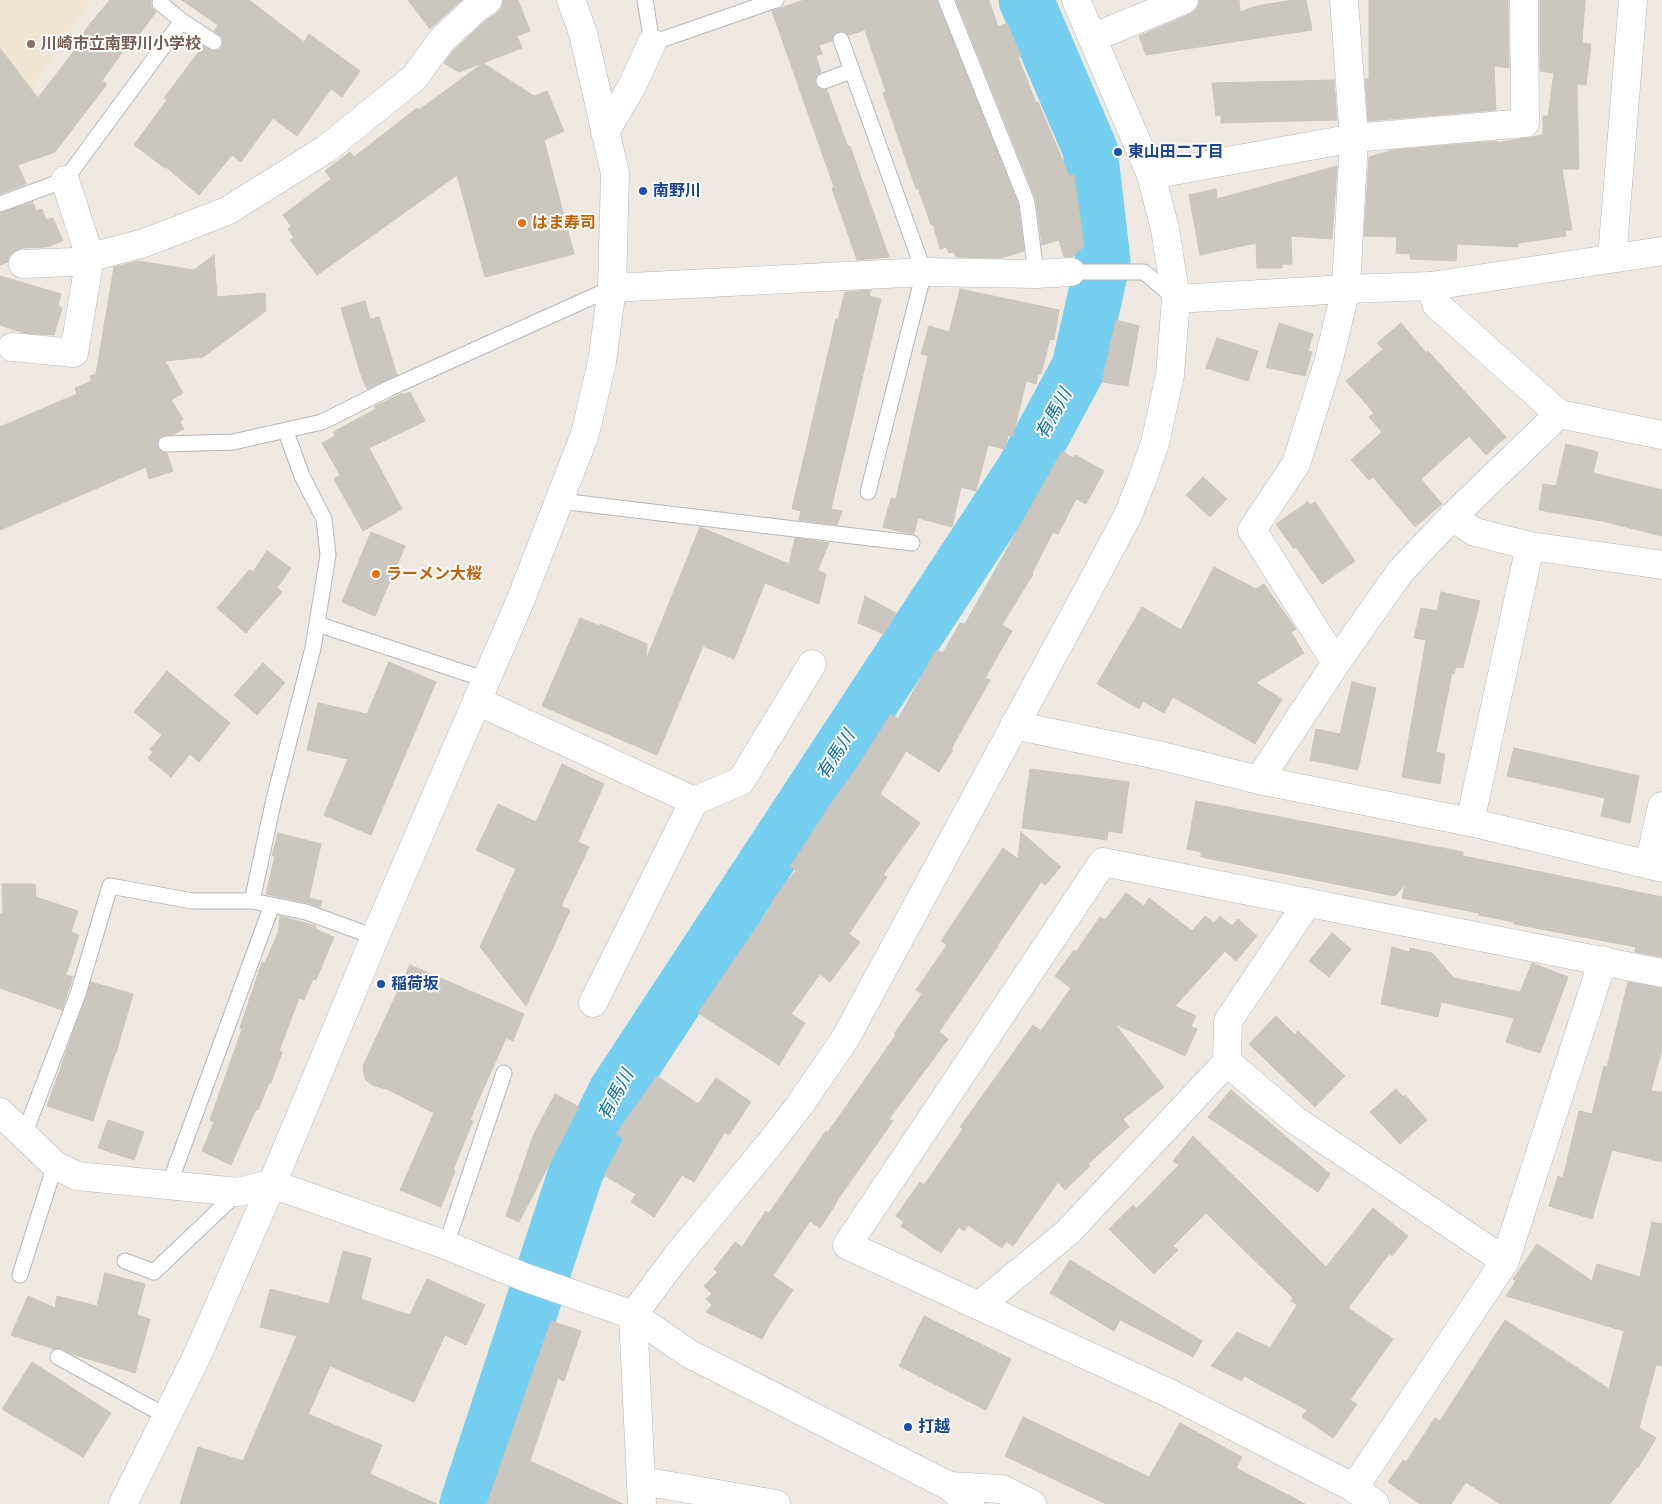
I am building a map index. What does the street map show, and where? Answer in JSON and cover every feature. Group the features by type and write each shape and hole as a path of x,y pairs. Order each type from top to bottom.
{"street":[{"path":"23,264 72,262 144,243 227,211 326,149 414,78 441,40 476,8 488,0"},
{"path":"123,1504 197,1356 272,1184 375,937 522,599 585,434 602,362 612,288 615,173 583,33 571,0"},
{"path":"776,1504 642,1492 633,1315 677,1256 768,1146 829,1063 895,947 1128,515 1155,443 1170,375 1176,299 1165,229 1151,175 1076,0"},
{"path":"1092,38 1184,0"},
{"path":"1336,663 1252,530 1296,464 1328,363 1346,290 1354,138 1344,0"},
{"path":"1151,175 1354,138 1525,123 1524,0"},
{"path":"1612,258 1633,0"},
{"path":"605,132 632,86 652,43"},
{"path":"12,347 74,353 90,257 65,180"},
{"path":"1176,299 1431,286 1662,250"},
{"path":"612,288 924,272 1036,274 1071,272"},
{"path":"1431,286 1436,304 1559,414 1662,435"},
{"path":"1259,780 1336,663 1400,572 1452,517 1559,414"},
{"path":"1452,517 1475,532 1530,546 1662,565"},
{"path":"1470,822 1530,546"},
{"path":"593,1003 694,801 741,781 812,664"},
{"path":"482,690 694,801"},
{"path":"1014,725 1162,756 1259,780 1470,822 1656,866 1662,806"},
{"path":"1376,1504 1354,1488 1171,1394 847,1245 1103,862 1662,973"},
{"path":"980,1305 1068,1232 1227,1062 1228,1022 1308,902"},
{"path":"1354,1488 1505,1261 1603,960"},
{"path":"1227,1062 1295,1120 1505,1261"},
{"path":"0,1112 54,1165 78,1176 238,1192 272,1184 446,1245 524,1276 633,1315 688,1353 949,1486 970,1504"},
{"path":"949,1486 1002,1489 1032,1504"}],"lane":[{"path":"645,0 652,43 776,0"},
{"path":"946,0 1027,202 1036,274"},
{"path":"160,4 214,42"},
{"path":"0,204 65,180 182,21"},
{"path":"841,40 924,272 868,492"},
{"path":"824,81 851,71"},
{"path":"1071,272 1144,272 1176,299"},
{"path":"166,444 234,442 286,432 322,422 390,388 612,288"},
{"path":"252,900 274,799 313,648 328,555 324,519 302,476 286,432"},
{"path":"560,501 912,543"},
{"path":"317,624 482,690"},
{"path":"24,1135 78,994 110,886 193,900 252,900 306,912 375,937"},
{"path":"170,1185 272,905"},
{"path":"446,1245 504,1073"},
{"path":"20,1275 54,1165"},
{"path":"125,1261 154,1272 238,1192"},
{"path":"58,1357 168,1417"}],"shaded area":[{"name":"川崎市立南野川小学校","path":"0,0 91,0 32,87 0,109"}],"building":[{"path":"110,0 151,0 151,7 156,12 135,40 132,38 102,81 107,84 55,152 18,165 26,184 0,194 0,48 38,98 77,47 75,46 89,25"},
{"path":"182,0 249,0 304,42 309,34 360,71 342,97 331,89 297,136 273,118 241,162 232,155 199,195 166,167 134,145 167,100 164,98 203,46 214,51 222,47 222,37 214,31 218,25"},
{"path":"408,0 462,0 430,29"},
{"path":"503,0 518,0 530,31 517,36 522,48 459,72 444,63 453,51 486,20 497,13 502,7"},
{"path":"804,0 937,0 1018,204 1024,251 1001,258 956,257 954,252 949,253 946,247 940,249 933,224 931,225 918,188 916,189 883,93 886,92 865,30 849,35 842,31 834,34 832,41 819,45 822,54 816,56 821,72 817,75 815,84 818,88 827,90 848,147 850,146 889,257 857,260 832,188 834,187 772,11"},
{"path":"956,0 989,0 998,27 1007,23 1021,56 1018,57 1036,103 1038,102 1070,178 1071,175 1074,175 1084,246 1072,257 1064,257 1059,240 1042,245 1036,199"},
{"path":"1199,0 1239,0 1240,12 1257,6 1293,0 1306,0 1312,30 1146,55 1139,36 1190,14 1197,9"},
{"path":"1369,0 1508,0 1509,68 1494,66 1496,110 1368,121 1365,79 1369,79"},
{"path":"1540,0 1585,0 1582,43 1591,44 1586,85 1577,84 1579,169 1562,169 1572,230 1565,231 1566,236 1518,243 1518,247 1457,244 1456,261 1410,259 1410,254 1396,253 1397,237 1364,236 1369,157 1393,150 1497,141 1497,143 1543,135 1543,116 1548,116 1554,73 1540,71"},
{"path":"483,63 534,96 547,91 564,131 544,140 574,254 485,277 457,175 317,275 290,240 294,237 288,229 291,226 283,215 331,179 325,171 350,152 354,157 417,108 419,110"},
{"path":"1334,80 1337,120 1221,123 1221,115 1216,116 1212,83"},
{"path":"1337,166 1332,239 1291,236 1292,264 1282,264 1282,268 1257,268 1256,243 1200,255 1189,195 1216,189 1217,199"},
{"path":"33,202 36,211 42,209 46,220 53,218 63,241 46,247 22,248 9,256 8,262 0,265 0,213"},
{"path":"214,255 217,297 265,293 266,311 203,357 165,361 183,393 171,400 183,419 180,422 184,429 174,434 162,436 158,439 157,444 161,452 167,453 173,471 149,479 146,467 0,530 0,427 77,394 75,388 92,381 90,376 96,374 114,267 138,261 194,270"},
{"path":"0,276 61,294 58,306 62,308 54,335 24,333 0,325"},
{"path":"960,289 1059,310 1054,340 1050,339 1041,374 1038,374 1036,384 1026,381 1013,436 1008,435 1005,449 988,445 976,491 961,487 952,527 918,518 914,534 883,527 891,498 896,499 928,356 921,354 929,326 949,332"},
{"path":"871,290 869,296 881,299 831,509 842,511 837,525 799,520 801,511 792,509 836,319 838,319 845,292"},
{"path":"365,301 370,319 379,317 397,375 367,389 341,308"},
{"path":"1116,320 1139,326 1128,386 1102,382"},
{"path":"1279,323 1313,334 1308,351 1312,352 1305,376 1266,367"},
{"path":"1401,323 1426,353 1428,351 1506,437 1486,455 1469,436 1421,479 1442,504 1415,527 1373,477 1369,480 1351,460 1382,432 1369,417 1374,413 1346,381 1383,349 1377,343"},
{"path":"1217,338 1258,351 1248,381 1206,368"},
{"path":"410,392 425,421 369,448 402,509 363,531 334,479 340,475 322,443 335,436 333,432 376,409 375,406 403,393 403,395"},
{"path":"1566,444 1598,452 1593,473 1662,490 1662,536 1602,521 1539,510 1543,484 1556,486"},
{"path":"1062,451 1073,458 1075,455 1104,471 1086,504 1076,499 1058,534 1053,532 1033,574 1002,625 1012,631 985,678 990,680 951,749 953,750 939,772 906,751 880,794 920,823 883,875 887,877 849,934 860,942 830,982 820,974 791,1014 805,1023 779,1065 698,1013 774,902 772,901 796,870 790,867 891,714 898,719 936,650 943,653 960,623 965,624"},
{"path":"1203,477 1227,499 1210,517 1186,495"},
{"path":"1308,502 1310,505 1315,502 1355,561 1322,584 1296,547 1294,549 1276,524"},
{"path":"700,527 789,564 795,538 829,543 818,570 826,574 819,604 765,583 734,659 703,646 657,755 542,706 580,618 600,626 600,624 647,644 646,660"},
{"path":"371,532 405,546 375,616 342,602"},
{"path":"267,551 291,568 277,588 282,592 246,633 217,608 250,569 253,572"},
{"path":"1214,567 1256,589 1264,584 1296,629 1291,632 1304,653 1256,683 1282,699 1255,744 1173,697 1164,713 1143,701 1139,709 1097,684 1142,607 1181,630"},
{"path":"1441,592 1480,601 1463,668 1456,667 1454,674 1452,673 1436,752 1445,754 1440,784 1402,777 1426,640 1414,638 1421,608 1437,611"},
{"path":"865,596 896,613 884,634 858,623"},
{"path":"389,662 436,682 371,835 324,815 348,759 307,750 318,703 367,714"},
{"path":"263,663 285,683 257,715 234,695"},
{"path":"167,671 230,723 199,762 190,754 171,777 148,758 153,752 150,749 162,735 134,712"},
{"path":"1352,682 1376,688 1358,770 1310,760 1316,729 1340,734"},
{"path":"1514,748 1639,776 1630,823 1601,816 1605,798 1507,776"},
{"path":"562,764 604,784 578,842 589,847 561,906 570,910 526,1006 480,947 516,869 476,850 498,804 536,822"},
{"path":"1030,769 1129,782 1122,833 1108,831 1107,840 1022,828"},
{"path":"1196,801 1463,852 1463,856 1662,897 1662,957 1635,952 1636,947 1514,924 1514,922 1479,915 1479,913 1402,898 1405,884 1395,896 1201,857 1201,852 1187,849"},
{"path":"1021,832 1061,867 1045,885 1041,882 939,1032 948,1039 889,1119 893,1121 820,1228 810,1221 773,1276 793,1290 762,1339 706,1312 712,1305 706,1299 712,1294 704,1286 718,1272 714,1269 735,1242 742,1247 766,1211 769,1213 826,1131 828,1132 896,1035 894,1034 922,994 916,990 947,945 941,941 1003,848 1018,859"},
{"path":"278,833 321,844 309,898 322,901 320,907 266,894"},
{"path":"2,884 35,884 36,897 78,911 71,932 79,935 66,975 73,977 62,1010 0,988 0,914 3,913"},
{"path":"1126,893 1144,906 1149,898 1192,931 1205,916 1214,923 1220,916 1232,926 1238,919 1257,936 1236,961 1225,951 1175,1006 1196,1016 1191,1026 1197,1029 1185,1056 1115,1024 1164,1087 1123,1119 1129,1127 1088,1164 1090,1166 1065,1190 1058,1182 1013,1246 1006,1241 1002,1248 968,1225 964,1231 959,1227 941,1253 901,1226 904,1222 896,1216 920,1182 924,1185 963,1129 960,1127 1033,1025 1041,1031 1071,988 1055,976 1074,950 1076,952 1100,917 1105,920"},
{"path":"280,916 316,926 315,929 334,937 316,980 313,979 304,1000 299,998 279,1051 282,1052 271,1083 269,1083 258,1110 256,1109 231,1165 202,1151 214,1122 210,1120 242,1029 240,1028 262,962 265,963 278,933"},
{"path":"1332,933 1351,949 1329,977 1309,961"},
{"path":"1392,947 1409,952 1410,948 1432,953 1454,978 1520,992 1532,963 1568,977 1540,1053 1506,1042 1514,1018 1441,1002 1438,1017 1381,1004"},
{"path":"410,965 524,1014 513,1041 506,1038 481,1094 470,1120 473,1121 453,1170 455,1171 441,1207 400,1190 434,1113 389,1090 372,1085 365,1079 363,1066"},
{"path":"91,982 133,994 116,1053 93,1121 47,1106"},
{"path":"1628,982 1662,988 1662,1049 1651,1091 1662,1092 1662,1162 1612,1150 1592,1219 1549,1206 1558,1176 1563,1178 1579,1111 1592,1114 1604,1066 1607,1067"},
{"path":"1276,1016 1295,1035 1298,1031 1345,1076 1315,1107 1249,1044"},
{"path":"657,1076 698,1104 716,1078 751,1102 729,1135 725,1132 694,1182 682,1175 654,1217 631,1202 636,1194 604,1175 624,1139 616,1134"},
{"path":"1396,1089 1403,1097 1405,1095 1427,1120 1400,1144 1370,1112"},
{"path":"1231,1090 1330,1174 1318,1192 1208,1117"},
{"path":"555,1094 579,1107 519,1222 506,1216 533,1136"},
{"path":"108,1120 144,1132 134,1160 98,1148"},
{"path":"1193,1136 1326,1267 1373,1208 1408,1236 1392,1256 1389,1254 1348,1308 1393,1339 1350,1400 1357,1404 1333,1438 1302,1417 1307,1410 1244,1376 1242,1381 1211,1366 1237,1332 1270,1348 1297,1305 1291,1301 1293,1298 1206,1213 1173,1246 1178,1250 1154,1274 1109,1229 1133,1205 1136,1209 1179,1165 1173,1161"},
{"path":"1652,1222 1662,1224 1662,1366 1656,1365 1639,1428 1656,1438 1638,1468 1610,1504 1500,1504 1466,1482 1451,1504 1420,1504 1388,1482 1403,1460 1406,1462 1435,1418 1440,1421 1505,1320 1609,1389 1624,1331 1506,1296 1516,1281 1513,1279 1537,1244 1592,1281 1597,1264 1640,1277"},
{"path":"343,1251 371,1258 361,1299 410,1315 427,1279 485,1305 466,1345 445,1335 414,1402 330,1366 308,1414 382,1445 370,1474 437,1504 180,1504 198,1447 243,1461 297,1336 260,1327 270,1289 329,1304"},
{"path":"1070,1260 1202,1341 1193,1357 1120,1320 1114,1331 1050,1293"},
{"path":"105,1273 145,1284 137,1315 150,1319 135,1373 72,1354 62,1349 54,1349 11,1335 28,1296 55,1308 57,1296 97,1306"},
{"path":"924,1316 1011,1359 986,1410 899,1366"},
{"path":"551,1321 581,1331 564,1381 558,1378 530,1461 623,1504 487,1504"},
{"path":"32,1362 111,1413 83,1457 2,1409"},
{"path":"1023,1417 1149,1477 1180,1423 1242,1457 1236,1468 1305,1504 1106,1504 1005,1456"}],"waterway":[{"name":"有馬川","path":"467,1504 576,1172 616,1091 1023,471 1079,367 1103,261 1090,149 1026,0"}],"place":[{"name":"川崎市立南野川小学校","path":"31,44"},
{"name":"東山田二丁目","path":"1118,152"},
{"name":"南野川","path":"643,191"},
{"name":"はま寿司","path":"522,223"},
{"name":"ラーメン大桜","path":"376,574"},
{"name":"稲荷坂","path":"381,984"},
{"name":"打越","path":"908,1427"}]}
